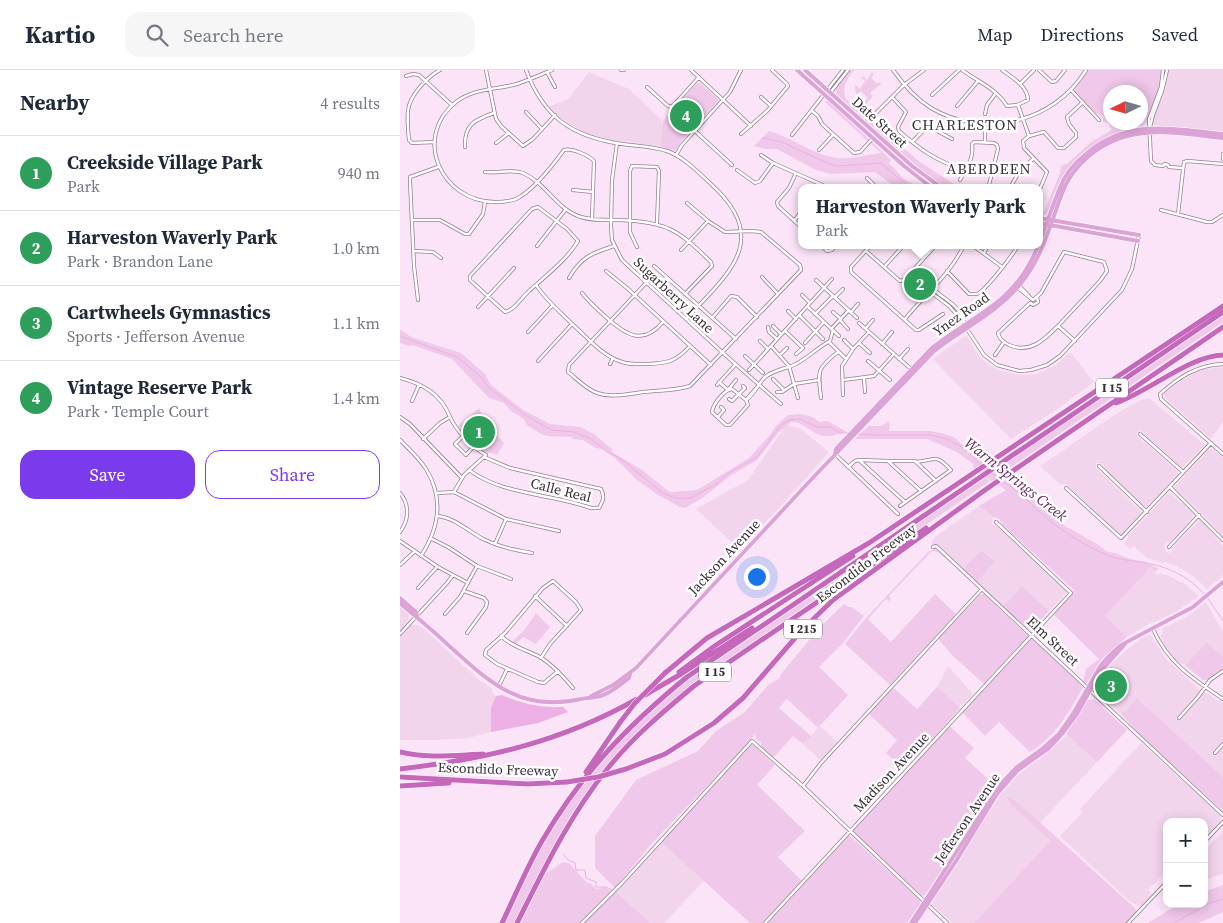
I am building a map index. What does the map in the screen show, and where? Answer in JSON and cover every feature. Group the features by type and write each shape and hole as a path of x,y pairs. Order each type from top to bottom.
{"highway":[{"path":"571,796 635,703 665,673 706,638 869,543 1223,306"},
{"name":"Escondido Freeway","path":"796,603 1223,312"},
{"name":"Escondido Freeway","path":"400,777 528,784 567,782 598,777 626,769 665,754 724,716 757,683 808,623 833,600 1012,471 1223,328"},
{"path":"1108,406 1132,398 1202,358 1223,355"},
{"name":"I 15","path":"517,923 556,845 578,810 608,768 660,714 694,686 906,541 985,490"},
{"path":"665,684 716,645 844,562 869,543"},
{"path":"665,684 796,603"},
{"name":"I 15","path":"502,923 541,843 571,796 620,736 687,677 796,603"},
{"name":"Escondido Freeway","path":"400,768 503,753 577,728 629,704 665,684"},
{"path":"400,752 411,755 442,756 503,753"},
{"path":"400,786 429,783 498,783"}],"main road":[{"name":"Date Street","path":"797,70 827,92 912,166 937,184"},
{"name":"Date Street","path":"805,70 873,138 927,184"},
{"name":"Ynez Road","path":"1043,236 1068,181 1085,159 1109,142 1150,130 1223,134"},
{"name":"Ynez Road","path":"1150,130 1223,138"},
{"path":"1043,219 1140,235"},
{"path":"1043,224 1138,242"},
{"name":"Ynez Road","path":"1043,240 1048,225"},
{"name":"Ynez Road","path":"924,358 1003,298 1027,269 1037,249"},
{"name":"Ynez Road","path":"966,327 996,309 1019,287 1036,262 1040,249"},
{"path":"1019,287 1018,284 1027,269"},
{"name":"Jackson Avenue","path":"899,385 911,369 924,358"},
{"name":"Jackson Avenue","path":"400,603 498,687 520,697 541,701 572,701 591,696 630,674 835,454 836,449 849,439 924,358"},
{"name":"Jefferson Avenue","path":"913,923 998,786 1006,777 1058,734 1073,714 1109,656 1116,649 1152,628 1181,615 1223,581"},
{"name":"Jackson Avenue","path":"400,598 416,612 417,616"},
{"name":"Jackson Avenue","path":"591,696 596,697 622,684 629,678 630,674"},
{"path":"601,695 618,684 620,680"},
{"name":"Jefferson Avenue","path":"926,903 1006,783 1018,770 1049,748 1068,727 1089,689"},
{"path":"1049,748 1058,734"},
{"path":"964,848 971,830"}],"street":[{"path":"435,142 412,143 409,140 408,110 410,103 427,81 440,70"},
{"path":"486,70 496,119 523,146 533,139 555,116"},
{"path":"526,70 541,100 555,116 570,128 590,138 660,149 676,155 728,201 734,210 741,232 738,255 733,267 686,319"},
{"path":"552,70 517,84 473,92 452,105 439,123 435,142 438,167 452,185 469,198 503,202 524,194 564,150 569,149 590,157 594,161 592,219"},
{"path":"691,70 751,126"},
{"path":"676,155 723,100 741,70"},
{"path":"741,134 771,106 788,86 772,70"},
{"path":"792,135 843,70"},
{"path":"827,92 848,70"},
{"path":"893,70 904,85 918,98 939,112 966,122 985,124 1024,119 1049,108 1071,90 1086,70"},
{"path":"916,70 919,73"},
{"path":"876,113 904,85 924,70"},
{"path":"932,96 961,70 996,93 1007,106 1028,100 1029,97 1020,84 1003,70"},
{"path":"1020,84 1034,70"},
{"path":"1039,70 1052,82 1056,81 1065,70"},
{"path":"1165,70 1149,119 1150,161 1155,165 1163,166 1165,164 1169,167 1182,168"},
{"path":"547,72 555,86"},
{"path":"406,76 419,75 452,105"},
{"path":"647,87 668,106 672,107 698,77"},
{"path":"957,106 978,81"},
{"path":"1071,90 1099,120"},
{"path":"985,114 987,105 996,93"},
{"path":"761,97 771,106"},
{"path":"892,97 906,112 898,129 929,156 965,171"},
{"path":"1042,184 1047,172 1024,148 1023,141 1029,136 1044,132 1058,148 1064,148 1076,137 1076,133 1069,124 1067,117 1083,102"},
{"path":"1018,104 1029,136"},
{"path":"812,111 854,153 858,153 873,138"},
{"path":"526,112 542,129"},
{"path":"465,147 466,131 472,123 479,118 494,113"},
{"path":"985,124 985,142"},
{"path":"912,142 928,126 952,139"},
{"path":"695,131 732,165"},
{"path":"496,143 509,133"},
{"path":"819,150 834,134"},
{"path":"960,180 973,154 972,144 985,142 997,145 997,154 989,184"},
{"path":"569,278 591,253 614,246 612,240 612,180 617,143"},
{"path":"761,155 815,184"},
{"path":"1012,184 1018,172 1033,159"},
{"path":"1178,214 1182,168 1186,161 1223,164"},
{"path":"737,170 755,183 760,181 773,162"},
{"path":"637,247 630,232 630,171 632,166 657,167 659,171 657,223"},
{"path":"418,300 413,251 410,177 438,167"},
{"path":"485,172 519,172 524,174 536,182 566,209 581,217 657,223 669,228 689,242 711,262 712,266 685,294"},
{"path":"796,173 789,188 777,202 778,206 798,224"},
{"path":"867,178 873,184"},
{"path":"573,190 593,192"},
{"path":"412,220 440,220 465,234 469,234 483,214 485,201"},
{"path":"646,283 569,365 568,372 585,386 596,392 609,395 633,394 680,390 690,386 801,270 800,265 768,236 761,232 752,231 725,232 708,221 687,203"},
{"path":"538,207 557,222 578,241 545,278 529,291 511,311 505,312 470,280 470,276 532,209 538,207"},
{"path":"536,246 566,209"},
{"path":"1161,210 1207,222 1212,222 1223,216"},
{"path":"794,220 798,215"},
{"path":"682,250 708,221"},
{"path":"929,291 948,306 966,327 987,358 1007,369 1019,371 1032,370 1047,365 1060,356 1122,290 1132,269 1140,235"},
{"name":"Sugarberry Lane","path":"614,246 622,260 646,283 780,404"},
{"path":"884,267 900,249"},
{"path":"932,249 904,280 900,281 866,251 851,267 851,272 914,329 918,330 943,314"},
{"path":"905,319 947,271 962,249"},
{"path":"978,249 1002,267"},
{"path":"984,253 986,249"},
{"path":"947,271 969,294 977,294 986,287 1008,262 1016,249"},
{"path":"413,251 433,252 441,258"},
{"path":"1064,252 1104,262 1107,271 1100,281 1058,326 1035,346 1014,347 1004,342 998,334 1032,302 1041,293 1064,252"},
{"path":"654,266 736,339"},
{"path":"478,307 514,268"},
{"path":"606,271 635,295 711,366"},
{"path":"762,277 778,295"},
{"path":"749,370 832,279"},
{"path":"816,280 857,318"},
{"path":"536,285 552,306 592,342 613,358 622,362 633,364 671,362 680,358 690,346"},
{"path":"1019,287 1029,296 1032,302"},
{"path":"932,288 955,306 965,320 966,327"},
{"path":"815,314 843,289"},
{"path":"582,293 589,302 621,331 632,335 643,335 652,332 664,322"},
{"path":"802,295 810,303"},
{"path":"712,318 731,296 737,297 757,316"},
{"path":"846,359 837,353 832,346 830,341 832,329 858,304"},
{"path":"528,332 552,306"},
{"path":"807,306 839,336"},
{"path":"788,311 796,319"},
{"path":"833,312 848,328"},
{"path":"799,315 823,339"},
{"path":"866,328 873,320"},
{"path":"805,343 824,322"},
{"path":"859,323 911,369"},
{"path":"538,361 572,324"},
{"path":"773,326 782,334"},
{"path":"1058,326 1075,341"},
{"path":"768,327 769,332 777,339"},
{"path":"785,330 806,352"},
{"path":"843,394 842,366 853,349 869,332"},
{"path":"882,344 892,332"},
{"path":"844,340 853,349"},
{"path":"760,341 768,349"},
{"path":"746,400 774,371 795,364 830,341"},
{"path":"995,355 1004,342"},
{"path":"859,343 870,353"},
{"path":"771,346 789,366 798,398"},
{"path":"780,355 787,348"},
{"path":"796,354 803,348"},
{"path":"899,358 908,349"},
{"path":"821,398 820,368 824,362 837,353"},
{"path":"842,380 874,376 894,354"},
{"path":"746,356 763,373"},
{"path":"610,364 613,358"},
{"path":"868,361 890,380"},
{"path":"735,364 718,384 728,390 732,389 746,400 748,405 730,425 726,425 712,412 712,407 728,390 736,380"},
{"path":"1223,364 1204,366 1189,372 1160,394 1161,399 1223,454"},
{"path":"400,378 419,384 438,397 454,424 485,456 462,478 454,492"},
{"path":"864,378 866,392"},
{"path":"772,379 784,391"},
{"path":"776,392 784,391 793,384 819,380"},
{"path":"412,401 419,384"},
{"path":"735,404 731,400 745,388 743,386"},
{"path":"718,418 725,412 721,407"},
{"path":"400,417 410,424 462,478"},
{"path":"423,439 440,423 450,417"},
{"path":"1140,434 1183,472"},
{"path":"464,436 455,444 466,455 474,446"},
{"path":"400,440 426,470 436,493 438,516 431,539 421,556"},
{"path":"1066,488 1121,538 1211,444"},
{"path":"835,454 898,514"},
{"name":"Calle Real","path":"469,470 479,477 508,488 591,508 599,508 603,502 604,494 601,489 510,468 485,456"},
{"path":"848,467 855,460 916,462 936,458 941,460 951,470 900,506"},
{"path":"859,460 905,502"},
{"path":"888,461 921,490"},
{"path":"916,462 936,481"},
{"path":"1099,466 1146,512"},
{"path":"1170,487 1223,540"},
{"path":"436,493 454,492 506,519 559,531"},
{"path":"400,493 407,507 407,518 400,532"},
{"path":"1169,547 1199,515"},
{"path":"438,516 452,520 495,544 532,553"},
{"path":"495,544 506,519"},
{"name":"Madison Avenue","path":"765,923 1071,592 996,522"},
{"path":"431,539 477,566 510,579"},
{"path":"400,541 414,552 468,583"},
{"name":"Elm Street","path":"933,547 936,546 1223,815"},
{"path":"400,565 414,552"},
{"path":"418,588 438,566"},
{"path":"445,614 454,606 464,591 477,566"},
{"path":"400,634 453,575"},
{"path":"541,658 550,644 580,614 581,610 554,582 550,581 535,596 516,621 486,650 485,655 507,669 544,683 558,671"},
{"path":"803,786 821,763 982,589"},
{"path":"464,591 484,598 487,602 486,608 467,633"},
{"path":"535,596 567,626"},
{"path":"1152,628 1166,652 1184,672 1223,699"},
{"path":"501,636 508,643 541,658 558,671 572,688"},
{"path":"498,687 507,669"},
{"path":"1179,718 1210,680 1223,672"},
{"path":"582,923 622,883 752,741 803,786 947,923"},
{"path":"1215,753 1223,744"},
{"path":"1208,838 1223,822"},
{"path":"1128,923 1163,886"}],"shaded area":[{"path":"850,70 854,70 844,87 846,99 920,162 954,184 940,184 929,177 836,94 836,88"},
{"path":"1088,70 1162,70 1160,87 1148,117 1148,85 1103,85 1103,117 1094,112 1075,93 1075,88"},
{"path":"1168,70 1223,70 1223,132 1154,125 1152,122 1154,113 1163,94"},
{"path":"589,72 629,89 663,121 660,146 597,138 572,126 548,107 568,99"},
{"path":"872,72 874,75 871,77 877,84 880,82 881,84 870,93 873,96 866,104 864,103 868,98 861,91 856,95 855,86 860,89 865,81 861,78 863,76 867,80"},
{"path":"697,83 700,83 718,99 718,102 683,139 676,150 673,151 660,146 663,121"},
{"path":"828,101 891,160 889,163 904,179 913,184 891,184 875,172 831,174 816,170 777,149 765,149 754,146 769,131 815,152 831,157 850,158 881,153 825,102"},
{"path":"1112,130 1125,130 1111,135 1083,153 1064,174 1054,194 1048,213 1043,216 1043,211 1060,173 1061,166 1068,163 1091,142"},
{"path":"920,269 935,282 920,297 907,285"},
{"path":"1223,316 1223,322 1005,471 999,468"},
{"path":"400,329 411,337 461,353 485,374 491,385 523,410 550,424 580,427 594,434 612,449 612,452 642,470 671,492 697,490 749,458 788,415 799,414 813,417 819,422 828,421 847,432 831,436 821,435 796,422 791,422 778,433 757,460 730,476 702,498 685,508 680,507 658,495 637,480 615,458 602,449 596,448 583,440 572,439 573,437 541,434 527,425 524,419 511,411 504,403 489,398 452,359 413,345 409,346 400,343"},
{"path":"965,336 980,357 998,370 1020,375 1037,374 1056,365 1070,352 1094,382 1056,410 1011,439 933,359"},
{"path":"1223,367 1223,422 1211,439 1165,398 1164,393 1195,372"},
{"path":"1149,398 1205,445 1182,468 1149,440 1142,431 1137,432 1137,437 1178,472 1147,507 1142,505 1107,472 1102,463 1096,463 1096,468 1142,512 1120,535 1066,484 1061,485 1040,466 1116,414 1138,401"},
{"path":"479,408 486,424 504,443 497,455 484,451 459,426"},
{"path":"888,421 890,425 889,431 930,431 954,437 961,444 989,458 986,462 1017,481 1017,484 1065,526 1108,552 1146,562 1159,569 1155,571 1151,567 1105,616 1127,637 1101,660 1087,683 1083,682 1086,669 1099,659 1053,614 1074,590 1004,526 998,518 993,517 979,506 1006,490 974,470 973,464 957,452 927,439 855,439 869,426 882,426"},
{"path":"786,425 800,428 829,452 739,549 696,509 748,480"},
{"path":"1209,449 1213,449 1223,458 1223,537 1175,488"},
{"path":"985,478 990,481 692,685 643,726 597,777 588,779 639,723 697,674"},
{"path":"1170,493 1192,512 1194,516 1173,539 1164,545 1166,552 1172,551 1176,544 1199,521 1203,522 1223,546 1223,575 1207,589 1193,576 1177,566 1165,561 1163,563 1147,558 1134,546 1130,549 1124,544 1129,535"},
{"path":"979,506 993,517 992,524 1002,530 1066,589 1066,593 1049,611 1022,586 1003,606 977,582 995,562 983,550 963,569 939,546 932,545 931,542 936,536"},
{"path":"934,549 937,550 958,569 938,552 932,551 889,596 891,599 889,601 886,599 868,619 891,642 935,594 956,614 890,685 845,644 865,619 928,552"},
{"path":"982,550 995,562 977,582 963,569"},
{"path":"1151,567 1158,575 1160,573 1169,576 1185,584 1199,596 1176,612 1145,626 1127,637 1105,616"},
{"path":"1022,586 1049,611 1031,630 1027,629 1003,606"},
{"path":"984,594 1028,636 984,684 953,656 938,639 980,595"},
{"path":"1206,602 1223,632 1223,656 1207,642 1185,665 1178,662 1166,648 1160,636 1162,635 1163,628 1188,616"},
{"path":"844,604 852,607 864,616 843,643 819,667 848,695 818,728 787,699 779,708 811,736 803,744 793,736 773,758 761,748 761,742 756,739 755,734 745,747 653,842 615,888 595,868 595,836 636,780 698,751 716,731 745,712 769,684 780,678 780,675 820,627"},
{"path":"400,607 408,614 412,625 418,625 424,629 479,680 491,688 496,696 491,708 491,732 468,738 400,740"},
{"path":"536,613 550,627 536,644 523,637 516,644 512,642 525,629"},
{"path":"1147,635 1152,637 1166,659 1200,691 1223,703 1223,777 1147,707 1132,724 1096,691 1096,686 1113,662"},
{"path":"1030,639 1034,640 1083,687 1055,731 1030,752 999,722 985,736 962,712"},
{"path":"1207,642 1223,656 1223,669 1215,673 1209,680 1203,680 1185,665"},
{"path":"948,666 973,694 964,704 960,705 960,708 937,687"},
{"path":"937,687 960,708 916,758 913,755 902,767 886,753 897,740 869,714 892,689 895,689 917,709"},
{"path":"502,695 532,705 563,707 568,712 538,723 491,732 491,708 496,696"},
{"path":"1136,697 1223,777 1223,811 1143,738 1121,714 1123,711 1125,712"},
{"path":"1094,699 1127,730 1097,762 1066,734 1088,700"},
{"path":"820,726 838,743 821,761 803,744"},
{"path":"949,726 974,748 965,758 995,785 963,838 925,895 922,896 852,832"},
{"path":"1067,735 1097,762 1040,823 1014,799 1008,797 1007,799 1050,841 974,923 952,923 933,905 933,901 1002,792 1005,791 1017,776"},
{"path":"1141,743 1220,815 1220,821 1208,834 1208,818 1163,818 1163,875 1148,890 1152,894 1140,907 1128,900 1060,836 1083,812 1080,809"},
{"path":"750,745 753,745 775,765 757,785 805,831 778,857 802,881 764,923 750,923 661,842"},
{"path":"597,778 585,795 515,923 505,923 551,831 573,797 586,782"},
{"path":"1008,797 1014,799 1135,908 1136,912 1126,923 974,923 1050,841 1011,804"},
{"path":"1223,831 1223,874 1208,879 1208,863 1208,847"},
{"path":"849,835 920,900 920,904 907,923 768,923"},
{"path":"661,842 704,881 664,923 651,923 615,891"},
{"path":"563,862 569,863 587,883 590,883 596,889 605,887 611,891 580,923 521,923 545,874"},
{"path":"1223,885 1223,912 1199,923 1148,923 1172,908 1208,908 1208,891"},
{"path":"615,891 651,923 584,923"}],"waterway":[{"path":"762,138 782,142 836,166 881,163 905,184"},
{"name":"Warm Springs Creek","path":"400,336 457,357 480,376 490,389 528,417 551,430 574,432 591,439 606,451 621,459 663,493 681,499 691,498 718,483 727,474 757,457 780,426 789,420 801,419 816,427 830,427 840,433 849,433"},
{"name":"Warm Springs Creek","path":"856,434 930,435 947,439 967,450 982,466"},
{"name":"Warm Springs Creek","path":"991,473 1000,479"},
{"name":"Warm Springs Creek","path":"1003,481 1053,523 1080,542 1114,557 1149,563 1176,572 1204,594"},
{"name":"Warm Springs Creek","path":"1207,597 1223,621"},
{"path":"563,854 568,860 575,863 576,870 585,870 586,878 596,882 596,887 606,887 612,890"},
{"path":"1174,923 1210,903 1223,899"}],"place":[{"name":"Vintage Reserve Park","path":"686,116"},
{"name":"Harveston Waverly Park","path":"920,284"},
{"name":"Creekside Village Park","path":"479,432"},
{"name":"Cartwheels Gymnastics","path":"1111,686"}],"district":[{"name":"CHARLESTON","path":"965,124"},
{"name":"ABERDEEN","path":"989,168"}]}
